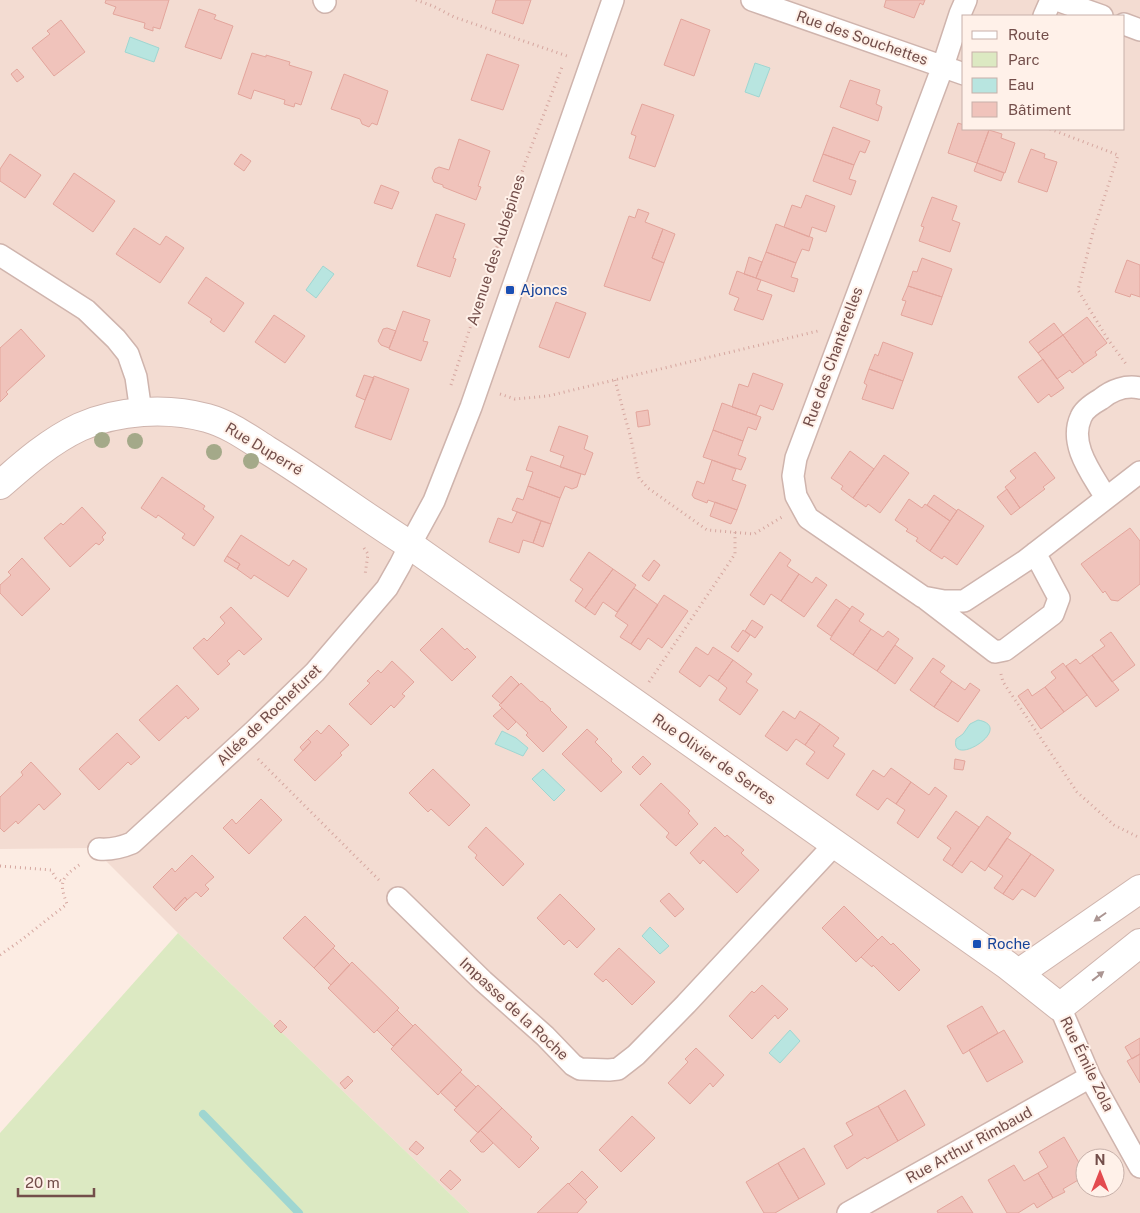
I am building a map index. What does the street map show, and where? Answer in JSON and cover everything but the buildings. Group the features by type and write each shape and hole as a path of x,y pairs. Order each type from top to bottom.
{"street":[{"name":"Avenue des Aubépines","path":"410,545 434,501 471,407 613,0"},
{"name":"Rue des Souchettes","path":"752,0 962,73"},
{"name":"Rue des Souchettes","path":"943,66 966,0"},
{"path":"1044,15 1050,0"},
{"path":"1058,0 1099,15"},
{"path":"1125,24 1140,30"},
{"name":"Rue des Chanterelles","path":"943,66 796,458 793,476 796,496 808,518 924,597 995,652"},
{"path":"0,256 86,310 116,339 128,354 136,377 141,412"},
{"path":"1106,498 1080,452 1078,436 1081,416 1108,393 1126,387 1140,388"},
{"name":"Rue Duperré","path":"0,485 50,444 80,427 110,417 141,412 184,413 208,418 232,428 306,474 375,523 410,545"},
{"name":"Rue des Chanterelles","path":"924,597 944,601 964,601 1035,553 1140,472"},
{"name":"Rue Olivier de Serres","path":"410,545 1019,973"},
{"name":"Allée de Rochefuret","path":"99,849 110,850 132,843 242,743 315,672 387,588 410,545"},
{"path":"995,652 1005,650 1052,614 1060,598 1035,553"},
{"name":"Impasse de la Roche","path":"398,898 483,981 545,1036 573,1065 580,1069 618,1069 636,1055 686,1004 835,844"},
{"path":"1019,973 1140,889"},
{"path":"1060,1007 1140,943"},
{"name":"Rue Émile Zola","path":"1019,973 1060,1007 1090,1077 1140,1167"},
{"name":"Rue Arthur Rimbaud","path":"848,1213 1090,1077"}],"path":[{"path":"416,0 454,17 566,56 591,59"},
{"path":"566,56 570,48"},
{"name":"Avenue des Aubépines","path":"449,391 525,163 563,65"},
{"path":"1053,130 1118,155 1093,232 1078,290 1106,338 1129,367"},
{"path":"471,407 485,411 493,392 515,398 548,396 845,325"},
{"path":"615,380 632,439 639,478 664,501 706,530 754,534 801,506"},
{"path":"635,703 735,554 735,532"},
{"path":"995,652 1003,682 1077,792 1114,825 1140,838"},
{"path":"242,743 398,898"},
{"path":"0,866 51,870 56,878 62,882"},
{"path":"0,955 67,904 62,891 62,882 72,870"}],"shaded area":[{"path":"0,0 1140,0 1140,1213 470,1213 178,933 93,848 0,849"}],"green space":[{"path":"178,933 470,1213 0,1213 0,1133"}],"water":[{"path":"130,37 159,48 154,62 125,52"},
{"path":"755,63 770,68 759,97 745,92"},
{"path":"323,266 334,274 316,298 306,290"},
{"path":"978,720 988,724 990,730 986,737 979,744 970,748 962,750 957,747 956,739 963,734 970,724"},
{"path":"502,731 516,738 528,748 523,756 495,744"},
{"path":"543,769 565,790 554,801 532,779"},
{"path":"650,927 669,946 660,954 642,936"},
{"path":"790,1030 800,1041 780,1063 769,1053"}],"waterway":[{"path":"203,1114 299,1213"}],"place":[{"name":"Ajoncs","path":"510,290"},
{"name":"Roche","path":"977,944"}]}
